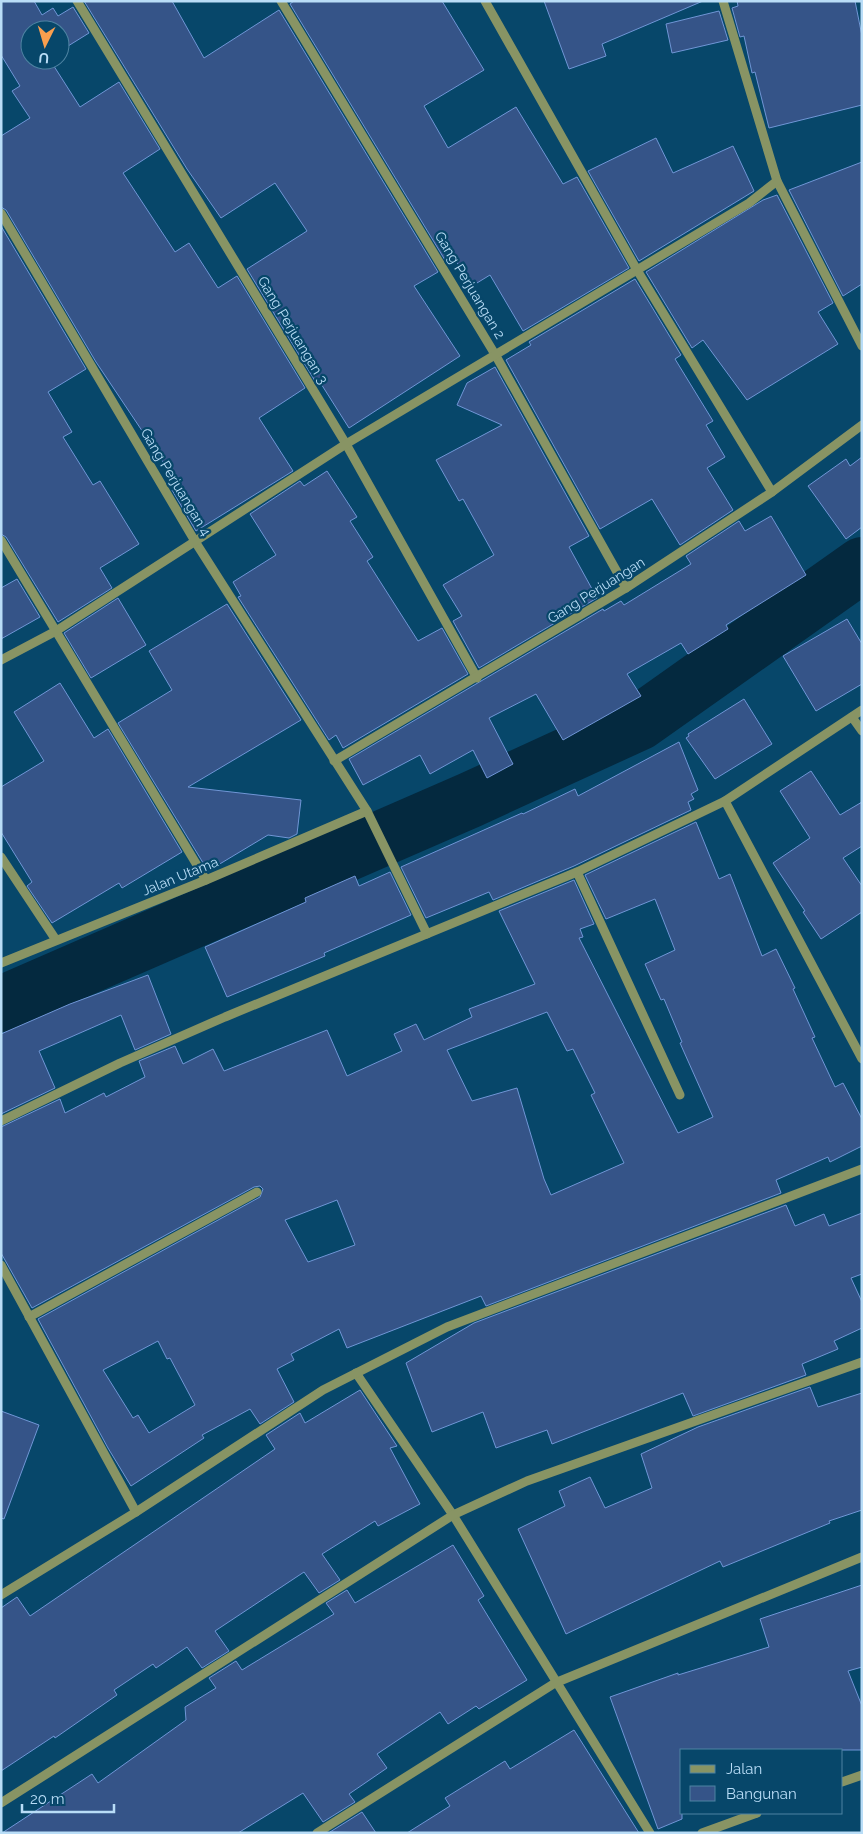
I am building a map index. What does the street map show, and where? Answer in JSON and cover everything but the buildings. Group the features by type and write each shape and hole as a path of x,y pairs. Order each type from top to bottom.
{"street":[{"name":"Gang Perjuangan 3","path":"77,1 346,444 477,678"},
{"name":"Gang Perjuangan 2","path":"281,1 496,356 626,588"},
{"path":"485,1 637,270 772,492"},
{"path":"723,1 777,181 862,346"},
{"path":"1,660 56,631 196,543 346,444 749,203 777,181"},
{"name":"Gang Perjuangan 4","path":"1,213 196,543 367,811 427,934"},
{"name":"Gang Perjuangan","path":"334,761 626,588 772,492 862,426"},
{"path":"1,540 206,880"},
{"path":"1,1121 120,1063 225,1017 577,872 725,801 862,710"},
{"path":"852,717 862,731"},
{"path":"725,801 862,1059"},
{"name":"Jalan Utama","path":"1,964 206,880 367,811"},
{"path":"1,857 56,940"},
{"path":"577,872 680,1095"},
{"path":"1,1595 136,1512 323,1390 356,1373 447,1328 862,1169"},
{"path":"29,1317 257,1192"},
{"path":"1,1265 136,1512"},
{"path":"1,1803 453,1515 527,1482 862,1362"},
{"path":"356,1373 453,1515 650,1833"},
{"path":"317,1833 555,1682 862,1557"},
{"path":"843,1782 862,1775"},
{"path":"702,1833 754,1814"}],"waterway":[{"path":"1,1004 470,800 640,722 862,565"}]}
